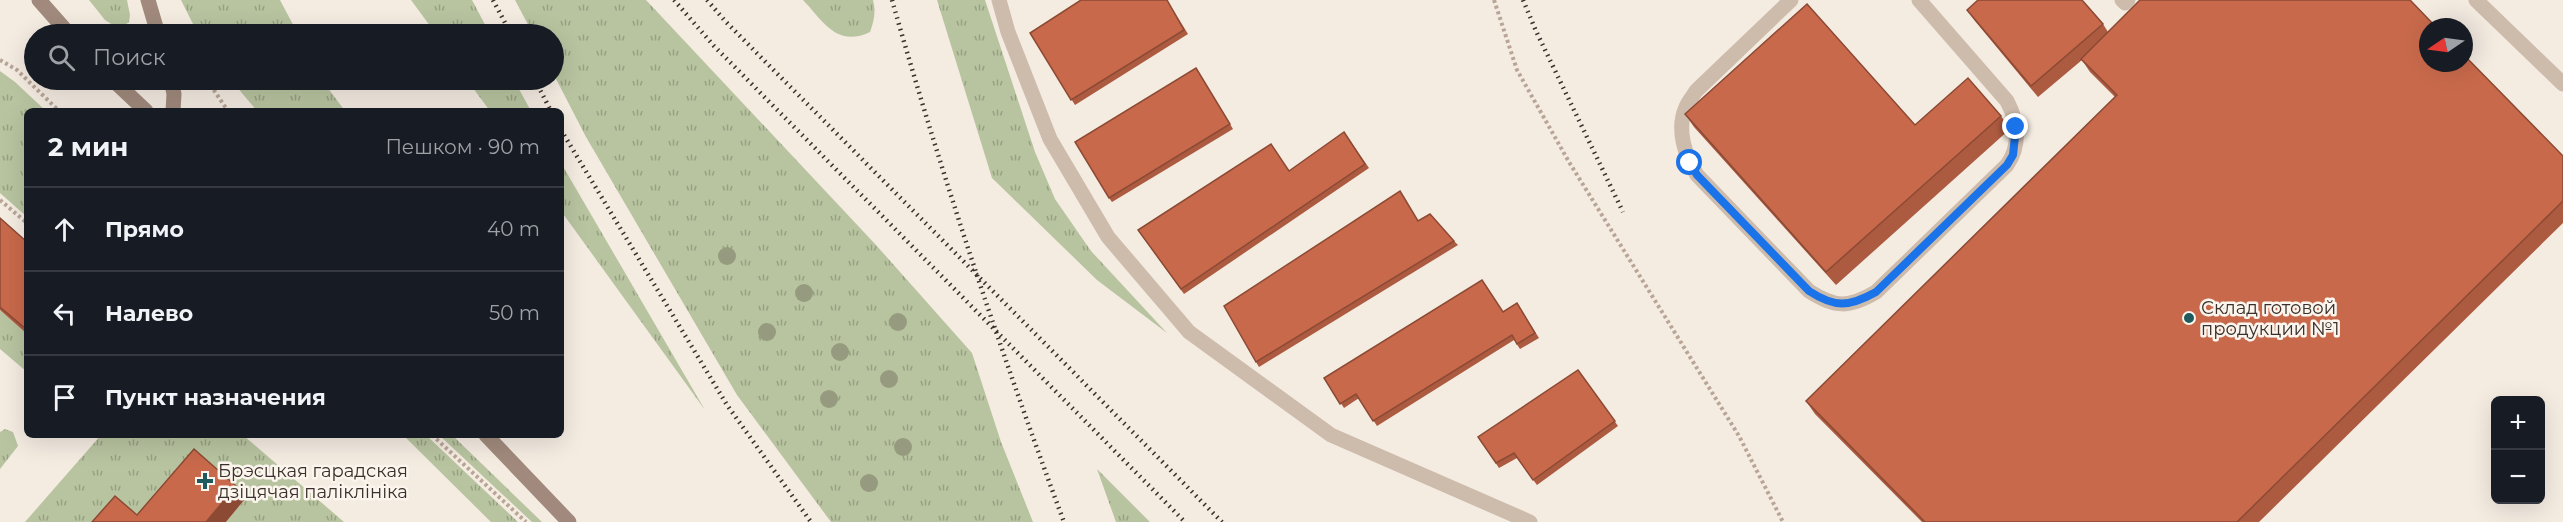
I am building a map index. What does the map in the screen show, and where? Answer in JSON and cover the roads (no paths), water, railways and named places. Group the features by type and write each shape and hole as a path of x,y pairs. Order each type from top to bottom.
{"main road":[{"path":"39,0 60,24"},
{"path":"148,0 155,24"},
{"path":"124,90 143,108"},
{"path":"173,90 173,108"},
{"path":"489,438 569,522"}],"lane":[{"path":"999,0 1008,32 1050,140 1108,237 1189,332 1331,435 1530,522"},
{"path":"1791,0 1696,92 1685,107 1682,127 1684,146 1697,175 1809,291 1826,302 1844,305 1861,301 1876,292 2007,165 2013,155 2016,127 2007,101 1919,0"},
{"path":"2122,0 2125,3 2128,0"},
{"path":"2476,0 2563,84"}],"railway":[{"path":"493,0 506,24"},
{"path":"674,0 714,46 1185,522"},
{"path":"707,0 726,22 1222,522"},
{"path":"892,0 973,262 1064,522"},
{"path":"1523,0 1623,212"},
{"path":"540,90 549,108"},
{"path":"564,135 727,405 811,522"}],"place":[{"name":"Склад готовой продукции №1","path":"2189,318"},
{"name":"Брэсцкая гарадская дзіцячая паліклініка","path":"205,481"}]}
